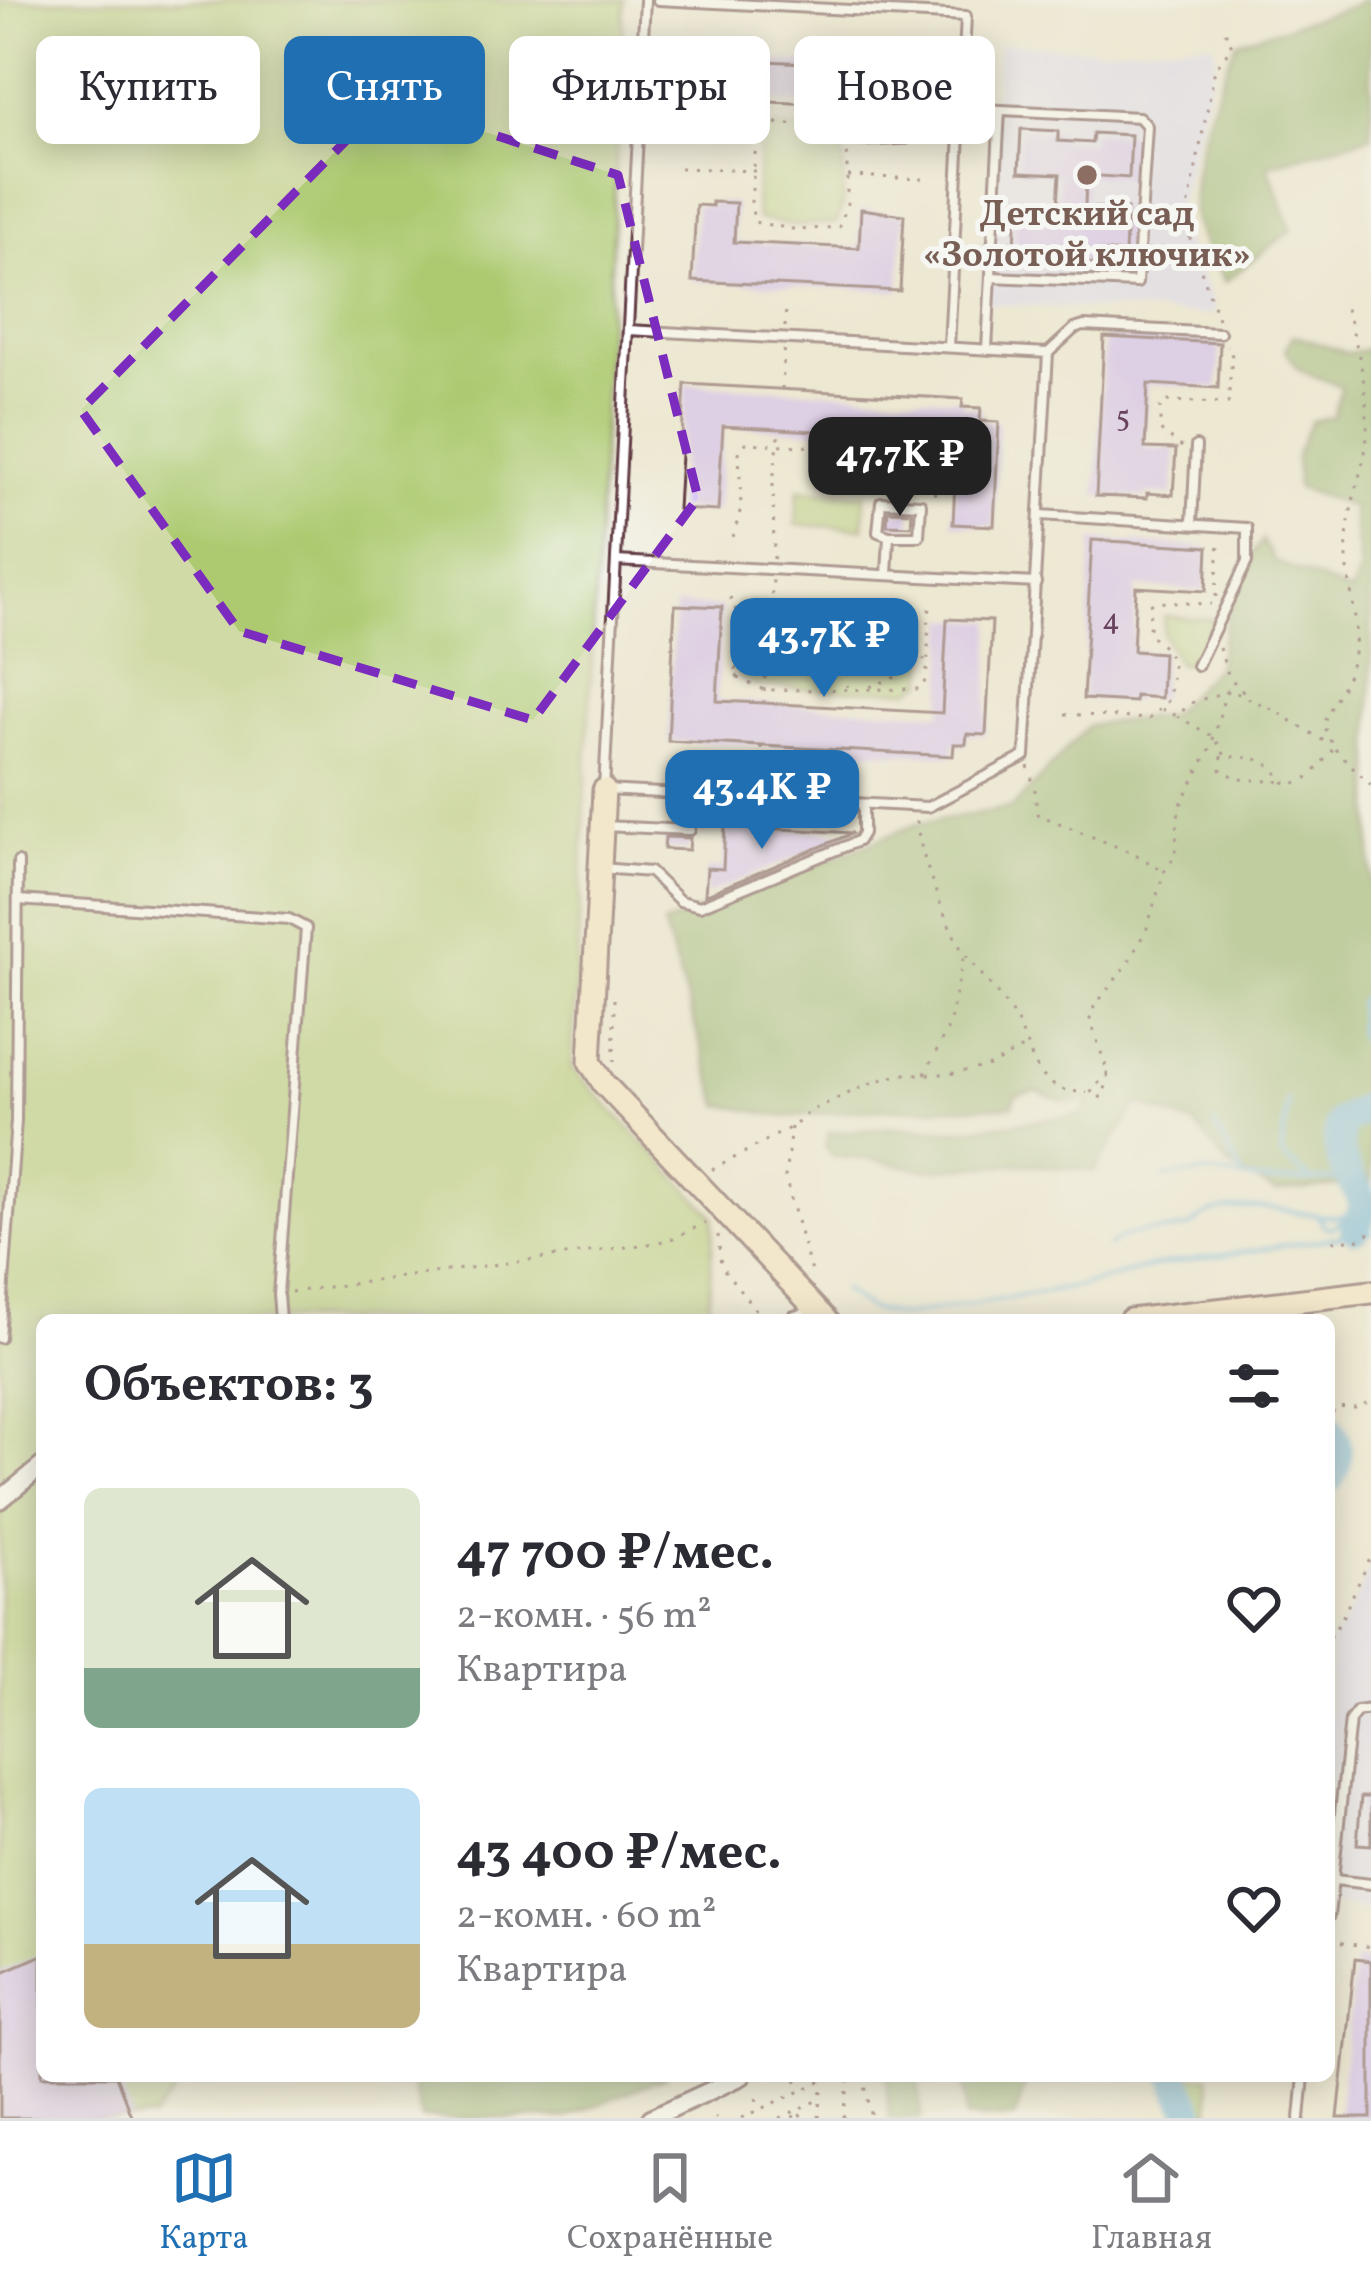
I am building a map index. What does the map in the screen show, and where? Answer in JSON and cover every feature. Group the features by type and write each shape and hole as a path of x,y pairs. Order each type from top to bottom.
{"street":[{"path":"604,790 590,1062 604,1084 819,1314"},
{"path":"1182,1314 1371,1292"},
{"path":"0,1500 36,1471"},
{"path":"651,2118 729,2082"}],"lane":[{"path":"645,0 604,790 917,807 936,804 1025,755 1048,352"},
{"path":"658,0 967,16"},
{"path":"966,36 967,0"},
{"path":"991,277 1131,285 1139,278 1144,120 995,110"},
{"path":"987,349 1000,110"},
{"path":"949,347 960,144"},
{"path":"628,330 1048,352 1084,326 1220,333"},
{"path":"1192,523 1196,446"},
{"path":"880,502 921,504 919,536 889,536 878,532 880,502"},
{"path":"1040,515 1247,528 1247,560 1197,666"},
{"path":"887,575 889,536"},
{"path":"616,560 1036,583"},
{"path":"600,868 640,869 680,901 710,903 858,841 863,804"},
{"path":"602,826 690,830"},
{"path":"0,1338 16,1121 18,862"},
{"path":"18,900 289,919 306,928 280,1314"},
{"path":"1335,1870 1350,1720 1361,1709 1371,1709"},
{"path":"1335,1880 1371,1884"},
{"path":"1300,2118 1303,2082"}],"path":[{"path":"1183,451 1160,430 1160,407 1166,401 1228,403 1232,356 1185,224 1215,68 1232,46 1225,31"},
{"path":"764,122 847,129 847,205 842,223 798,230 754,222 754,171 757,131 764,122"},
{"path":"680,168 754,171"},
{"path":"846,176 924,179"},
{"path":"1334,748 1323,725 1349,674 1354,653 1355,603 1347,534 1366,445 1369,404 1344,303"},
{"path":"733,537 741,508 739,451 746,443 930,453 938,461 931,510"},
{"path":"1065,714 1149,719 1169,700 1172,657 1149,634 1150,605 1214,603 1220,524"},
{"path":"730,597 738,615 736,677"},
{"path":"820,691 869,628 904,606"},
{"path":"736,677 764,690 921,689 927,684 930,608"},
{"path":"735,634 771,615"},
{"path":"1211,637 1229,676 1248,696 1334,748 1371,785"},
{"path":"845,658 847,689"},
{"path":"867,688 901,675 926,658"},
{"path":"736,677 766,663"},
{"path":"1178,716 1191,703 1226,691 1248,696"},
{"path":"917,807 920,844 950,927 964,953 1015,1018 1037,1069 1058,1089 1104,1096 1108,1073 1090,1019 1109,983 1139,944 1174,856 1183,796 1215,738 1226,691"},
{"path":"1160,708 1215,738 1225,774 1239,779 1292,785 1304,781 1334,748"},
{"path":"758,799 761,746"},
{"path":"1222,754 1264,761 1275,767 1284,782"},
{"path":"1025,755 1037,814 1137,855 1164,872"},
{"path":"925,1074 949,1027 964,953"},
{"path":"614,985 614,1067"},
{"path":"710,1172 810,1111 873,1082 904,1074 990,1066 1028,1046"},
{"path":"1090,1091 1108,1073"},
{"path":"791,1126 785,1177 816,1286 805,1272"},
{"path":"278,1294 649,1244 686,1234 722,1211"},
{"path":"722,1211 718,1239 722,1266 759,1314"},
{"path":"1333,1240 1357,1240 1370,1233"},
{"path":"1335,1408 1354,1408 1371,1401"},
{"path":"1335,1629 1371,1557"},
{"path":"1335,1942 1371,1947"},
{"path":"798,2082 802,2090"},
{"path":"742,2118 820,2082"},
{"path":"819,2118 824,2082"},
{"path":"844,2118 848,2082"},
{"path":"864,2082 872,2118"},
{"path":"756,2098 761,2109"},
{"path":"780,2118 821,2099"},
{"path":"793,2118 796,2110"},
{"path":"796,2110 804,2118"}],"highlighted area":[{"path":"386,100 618,175 698,498 533,720 239,631 81,410"}],"shaded area":[{"name":"Детский сад «Золотой ключик»","path":"1214,42 1216,61 1175,217 1214,306 1213,315 980,303 991,144 995,144 998,43 1099,49"},
{"path":"1371,1564 1371,1910 1335,1906 1335,1634"}],"green space":[{"path":"0,0 624,0 622,36 509,36 509,144 617,144 572,1068 714,1216 708,1314 36,1314 36,2082 182,2082 152,2118 0,2118"},
{"path":"1371,0 1371,136 1268,165 1292,230 1225,282 1197,231 1193,192 1206,125 1237,41 1352,7"},
{"path":"770,127 794,129 794,144 844,144 843,204 837,223 798,226 757,219 760,144 770,144"},
{"path":"1293,335 1347,353 1371,349 1371,1183 1275,1192 1228,1165 1195,1125 1138,1104 1095,1171 1020,1164 924,1170 834,1157 825,1147 829,1133 893,1127 956,1130 1081,1115 1089,1102 1064,1102 1036,1091 1016,1095 1012,1106 785,1117 720,1105 663,925 917,824 1013,807 1089,725 1169,715 1216,667 1229,611 1247,562 1262,540 1275,561 1351,593 1360,570 1352,507 1297,488 1296,454 1311,421 1333,416 1341,387 1298,369 1285,349"},
{"path":"798,490 865,494 864,528 796,525"},
{"path":"738,602 922,612 925,681 910,690 758,686 737,672"},
{"path":"1164,616 1214,619 1199,648 1184,664 1177,663 1163,635"},
{"path":"412,2082 653,2082 566,2118 421,2118"},
{"path":"886,2082 918,2082 921,2118 889,2118"},
{"path":"963,2082 1026,2082 1015,2118 966,2118"},
{"path":"1172,2082 1209,2082 1211,2118 1179,2118"}],"building":[{"path":"770,61 794,62 794,103 770,102"},
{"path":"1021,129 1058,131 1058,141 1092,143 1093,133 1131,135 1129,178 1086,175 1085,207 1127,209 1125,253 1095,251 1095,264 1041,261 1042,248 1015,247 1017,203 1058,205 1060,174 1019,172"},
{"path":"712,202 736,203 734,242 859,248 861,209 904,215 900,291 692,281 696,205 712,206"},
{"path":"1104,337 1220,343 1218,388 1148,384 1145,448 1176,449 1173,495 1096,496"},
{"path":"685,384 963,399 962,407 981,408 980,421 999,422 994,526 953,524 957,439 780,429 723,426 718,511 678,509"},
{"path":"888,511 912,512 911,526 887,525"},
{"path":"1092,540 1208,547 1206,591 1136,587 1133,651 1163,653 1161,698 1135,696 1135,702 1083,699"},
{"path":"675,605 722,607 717,701 942,713 947,619 992,621 986,735 967,734 966,744 954,744 953,756 668,741"},
{"path":"725,826 853,833 705,895 707,868 723,869"},
{"path":"665,837 690,838 689,850 664,849"},
{"path":"1361,1797 1371,1797 1371,1845 1357,1844"},
{"path":"36,1958 36,2082 118,2082 132,2118 0,2118 0,1973"},
{"path":"1355,1959 1371,1961 1371,2118 1338,2118"}],"waterway":[{"path":"1371,1007 1371,1031"},
{"path":"1288,1101 1281,1155 1312,1181"},
{"path":"1355,1228 1365,1205 1344,1165 1339,1134 1341,1122 1371,1105"},
{"path":"1214,1124 1243,1177"},
{"path":"1164,1177 1209,1173 1270,1182 1353,1179"},
{"path":"1365,1205 1371,1195"},
{"path":"1108,1247 1126,1236 1187,1228 1207,1215 1241,1208 1348,1215 1356,1226 1371,1233"},
{"path":"1318,1215 1331,1228 1344,1219"},
{"path":"913,1314 1076,1287 1158,1265 1340,1237 1353,1221"},
{"path":"842,1290 868,1309 892,1314"},
{"path":"1335,1441 1335,1467"},
{"path":"1178,2082 1194,2118"}],"place":[{"name":"Детский сад «Золотой ключик»","path":"1087,175"}]}
